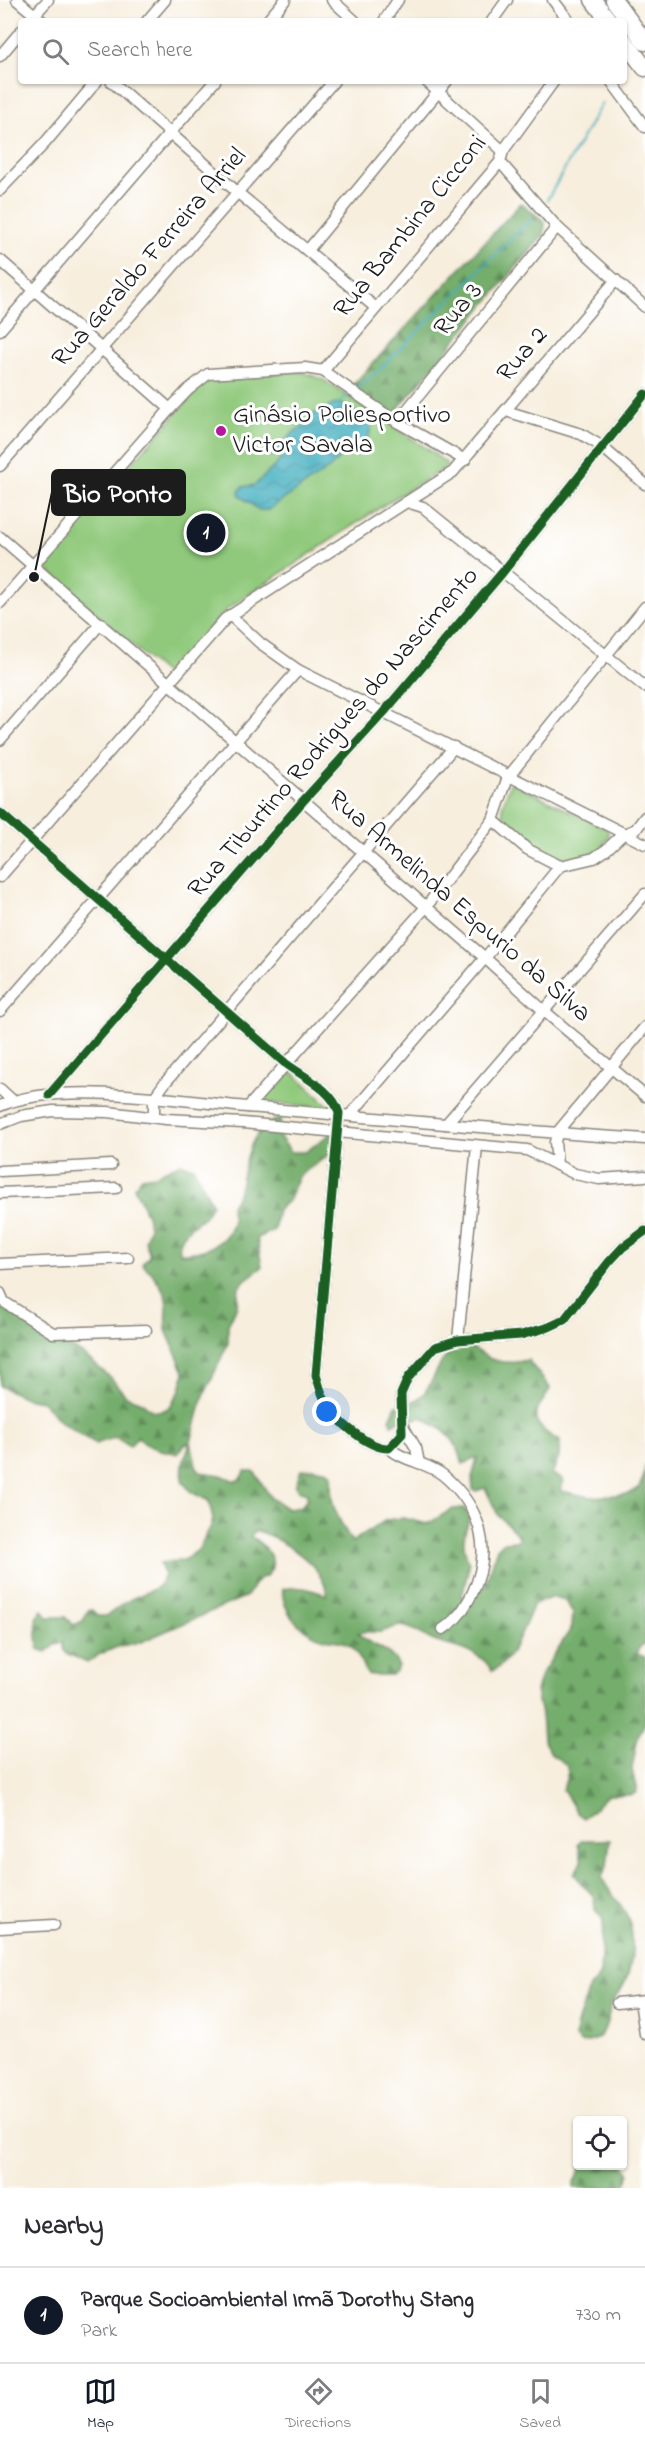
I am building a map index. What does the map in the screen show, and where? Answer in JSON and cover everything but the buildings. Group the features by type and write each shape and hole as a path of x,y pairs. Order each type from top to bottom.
{"highway":[{"path":"593,0 607,18"},
{"path":"614,0 645,42"},
{"path":"627,46 645,68"}],"street":[{"path":"17,0 34,18"},
{"path":"36,18 48,0"},
{"path":"150,18 165,0"},
{"path":"270,18 285,0"},
{"path":"332,0 352,18"},
{"path":"386,18 398,0"},
{"path":"494,18 507,0"},
{"path":"553,0 567,18"},
{"path":"0,56 18,35"},
{"path":"0,190 45,143 94,84"},
{"path":"114,84 237,192 376,308"},
{"path":"0,330 212,84"},
{"name":"Rua Geraldo Ferreira Arriel","path":"0,466 331,84"},
{"path":"430,84 503,151"},
{"path":"308,250 445,84"},
{"name":"Rua Bambina Cicconi","path":"323,371 500,162 503,151 552,84"},
{"path":"613,84 645,127"},
{"path":"500,162 557,227 645,307"},
{"name":"Rua 3","path":"397,422 557,227"},
{"path":"0,260 170,410"},
{"name":"Rua 2","path":"0,877 230,615 447,477 465,460 616,280"},
{"path":"0,603 188,390 208,374 305,368 323,371 397,422 465,460"},
{"name":"Rua Tiburtino Rodrigues do Nascimento","path":"49,1095 303,801 384,712 502,573 601,446 645,394"},
{"path":"506,411 581,434 601,446 645,484"},
{"path":"407,502 423,507 645,687"},
{"name":"Rua Armelinda Espurio da Silva","path":"0,537 101,623 168,685 645,1096"},
{"path":"248,1107 426,907 493,820 508,777 645,607"},
{"path":"230,615 278,657 298,670 454,747 622,835 645,844"},
{"path":"0,740 101,623"},
{"path":"0,1011 298,670"},
{"path":"154,1117 154,1098 454,747"},
{"path":"0,813 285,1063 330,1095 341,1114"},
{"path":"443,1629 454,1622 463,1611 480,1578 484,1546 478,1520 463,1495 441,1473 399,1457 389,1448 368,1443 334,1414 326,1402 316,1375 334,1132 341,1114 485,958 560,866 594,858 622,835 636,829 645,818"},
{"path":"493,820 527,849 560,866"},
{"path":"446,1124 645,894"},
{"path":"557,1165 555,1142 557,1133 645,1027"},
{"path":"0,1089 12,1100"},
{"path":"0,1106 12,1100 49,1095 154,1098 645,1139"},
{"path":"0,1124 21,1116 53,1112 108,1112 528,1150 575,1174 599,1179 645,1176"},
{"path":"458,1340 477,1146"},
{"path":"0,1171 111,1165"},
{"path":"0,1193 116,1188"},
{"path":"389,1448 402,1434 401,1394 408,1378 435,1347 458,1340 521,1335 564,1320 609,1262 623,1247 645,1231"},
{"path":"0,1264 128,1257"},
{"path":"0,1294 4,1302 53,1334 146,1330"},
{"path":"403,1426 416,1448 419,1463"},
{"path":"0,1928 54,1925"},
{"path":"617,2003 643,2001 645,2034"}],"green space":[{"path":"521,203 545,222 544,234 391,417 349,389"},
{"path":"302,372 322,379 447,464 445,468 390,501 227,609 167,676 41,564 211,375"},
{"path":"511,782 607,829 609,836 601,848 591,855 563,860 536,851 504,820 502,806"},
{"path":"288,1068 329,1106 329,1108 258,1102"},
{"path":"281,1119 279,1136 291,1152 305,1152 333,1132 337,1149 299,1176 288,1201 278,1210 274,1230 257,1238 262,1267 239,1287 237,1306 228,1325 228,1343 202,1400 191,1442 196,1466 200,1472 221,1475 235,1481 240,1479 245,1471 254,1471 271,1498 288,1509 301,1507 307,1499 307,1493 298,1490 295,1486 301,1470 313,1468 329,1471 332,1475 331,1494 335,1510 352,1542 386,1520 403,1518 428,1524 452,1509 464,1508 470,1517 464,1540 465,1551 470,1562 462,1597 467,1599 485,1586 497,1548 504,1542 516,1541 520,1537 498,1515 485,1488 473,1490 472,1478 477,1458 463,1464 457,1447 448,1435 421,1417 392,1424 390,1419 396,1406 410,1403 420,1397 448,1355 463,1347 468,1347 500,1362 528,1360 550,1388 538,1408 536,1419 542,1428 560,1441 559,1457 552,1474 563,1479 561,1491 590,1497 629,1494 639,1487 645,1466 645,1643 638,1649 637,1654 645,1657 645,1723 638,1736 632,1769 637,1792 632,1795 608,1795 584,1818 577,1813 563,1790 568,1772 567,1765 552,1755 543,1740 536,1691 541,1675 572,1627 573,1613 566,1601 553,1597 534,1604 512,1651 499,1667 492,1671 487,1663 473,1653 432,1640 407,1627 400,1626 381,1632 358,1633 362,1638 394,1658 398,1665 396,1672 392,1675 368,1675 355,1650 349,1645 316,1636 293,1619 286,1607 282,1594 283,1589 305,1588 326,1595 325,1585 311,1564 300,1555 276,1539 255,1531 250,1536 269,1553 272,1564 271,1570 257,1581 247,1596 141,1642 120,1646 100,1654 87,1663 66,1653 63,1649 63,1642 56,1644 47,1652 38,1649 36,1618 42,1610 48,1617 65,1617 74,1625 83,1621 88,1610 92,1610 98,1616 106,1616 131,1599 160,1584 164,1575 160,1563 184,1560 198,1550 213,1520 209,1501 191,1492 182,1481 183,1463 190,1443 185,1444 178,1454 145,1444 138,1436 130,1446 115,1437 96,1444 62,1423 42,1401 25,1398 0,1386 0,1300 8,1310 42,1333 83,1354 111,1378 126,1396 140,1401 153,1411 162,1411 170,1407 180,1390 184,1372 166,1330 165,1293 152,1273 142,1264 150,1255 145,1241 149,1228 147,1215 134,1187 142,1177 155,1175 181,1163 194,1167 212,1204 204,1217 183,1236 180,1253 196,1252 211,1247 224,1238 232,1224 231,1206 238,1194 246,1160 255,1138 270,1122"},
{"path":"581,1840 610,1840 607,1866 602,1877 628,1918 632,1932 632,1949 628,1974 612,2003 604,2030 597,2039 581,2043 575,2038 575,2032 589,1987 597,1980 600,1973 603,1924 602,1917 595,1910 594,1897 574,1874 582,1861 578,1844"},
{"path":"627,2168 629,2172 625,2188 574,2188 574,2182 580,2170"}],"water":[{"path":"339,403 366,418 371,428 363,448 343,454 330,468 268,510 259,510 240,496 239,492 242,487 255,485 281,460 278,455 268,455 267,451 285,441 304,426 314,414"}],"waterway":[{"path":"547,200 602,103"},
{"path":"356,389 376,373 531,219"},
{"path":"339,403 350,394"}],"cycle path":[{"path":"49,1095 303,801 384,712 502,573 645,394"},
{"path":"0,813 285,1063 331,1097 336,1105 339,1113 316,1375 330,1409 363,1439 389,1448 402,1434 401,1394 408,1378 435,1347 458,1340 521,1335 564,1320 609,1262 623,1247 645,1231"}],"place":[{"name":"Ginásio Poliesportivo Victor Savala","path":"221,431"},
{"name":"Parque Socioambiental Irmã Dorothy Stang","path":"206,533"},
{"name":"Bio Ponto","path":"34,577"}]}
